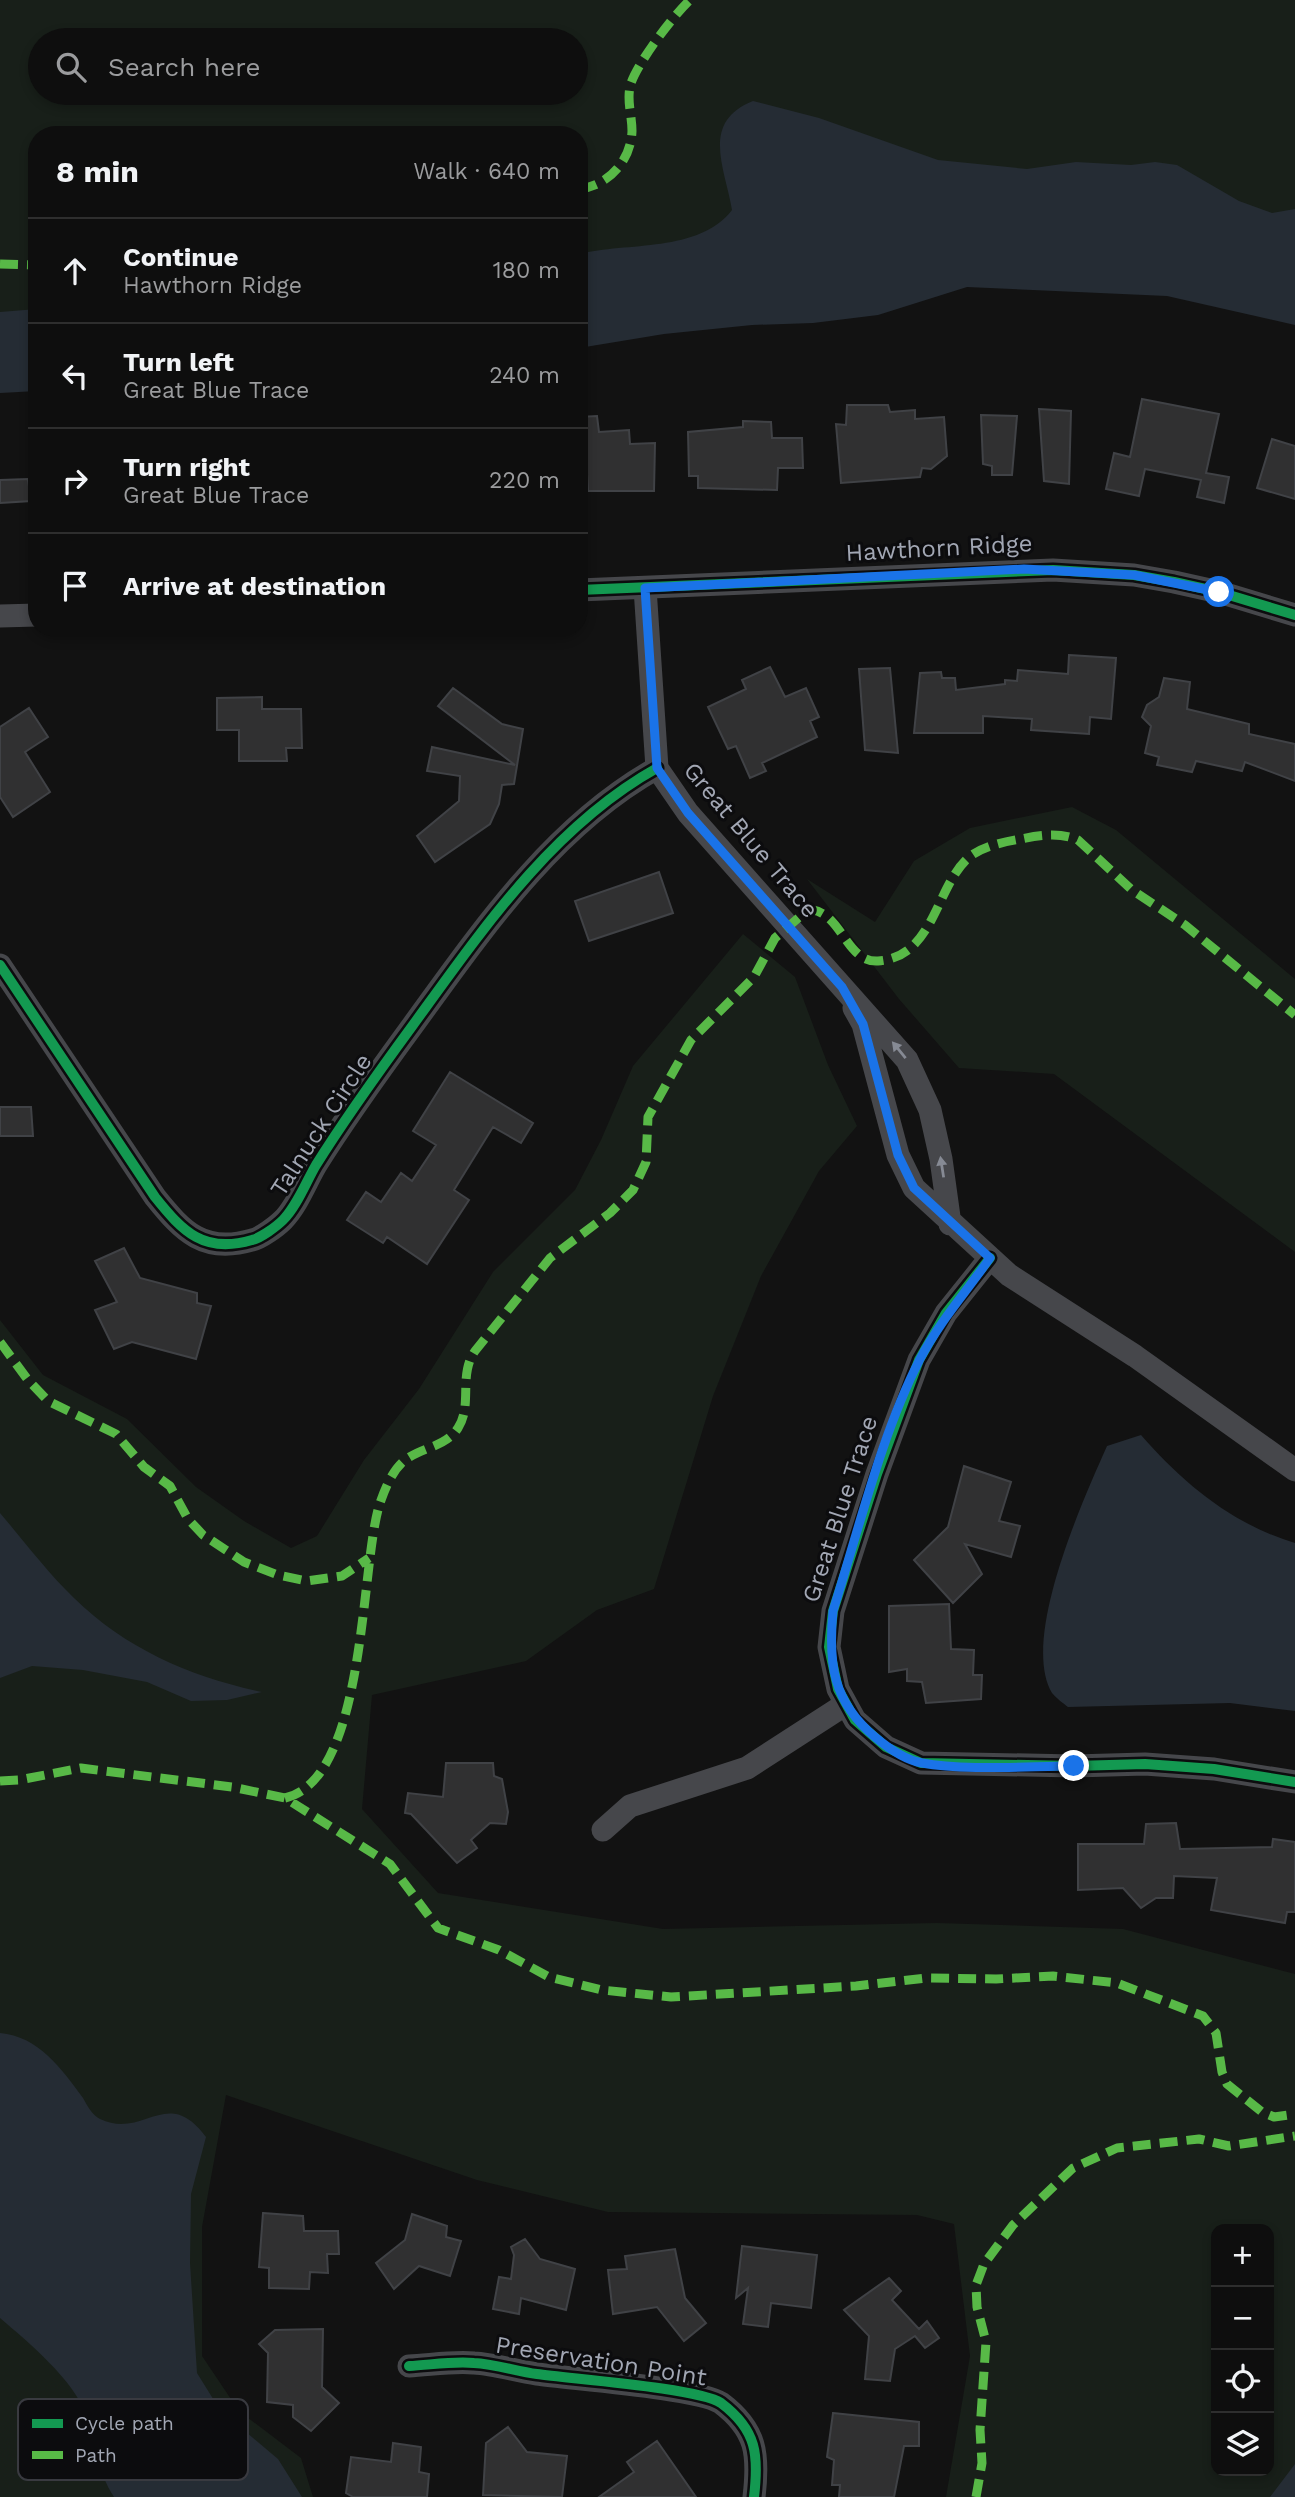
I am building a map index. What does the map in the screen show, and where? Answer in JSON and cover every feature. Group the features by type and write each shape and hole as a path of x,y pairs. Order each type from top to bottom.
{"street":[{"name":"Hawthorn Ridge","path":"588,590 1024,569 1083,571 1174,582 1219,592 1295,615"},
{"name":"Great Blue Trace","path":"645,588 657,768 688,813 907,1060 930,1110 941,1159 950,1224"},
{"path":"0,616 28,614"},
{"name":"Talnuck Circle","path":"0,965 155,1197 180,1229 214,1245 254,1240 284,1219 317,1164 412,1026 536,866 585,818 629,784 657,768"},
{"name":"Great Blue Trace","path":"842,987 863,1024 898,1155 914,1188 950,1224 1009,1275 1135,1356 1295,1470"},
{"name":"Great Blue Trace","path":"990,1258 946,1313 919,1360 877,1474 833,1611 829,1647 838,1689 855,1720 886,1747 921,1763 1074,1766 1145,1764 1214,1769 1295,1782"},
{"path":"603,1830 630,1806 747,1768 846,1704"},
{"name":"Preservation Point","path":"410,2366 474,2362 600,2383 701,2395 719,2402 742,2423 755,2445 758,2464 754,2497"}],"shaded area":[{"path":"0,0 1295,0 1295,305 1046,261 588,325 588,126 28,126 28,340 0,338"},
{"path":"753,101 819,118 938,160 1027,169 1076,162 1131,165 1155,162 1177,165 1239,201 1272,213 1295,209 1295,325 1167,296 967,287 878,315 813,323 752,325 664,334 588,347 588,252 682,240 718,224 732,210 722,163 721,134 726,121 737,110"},
{"path":"28,310 28,391 0,393 0,312"},
{"path":"1072,807 1116,830 1295,979 1295,1252 1054,1074 959,1068 899,999 807,879 875,922 914,861 970,828"},
{"path":"743,934 795,977 828,1065 857,1126 819,1171 761,1276 713,1396 654,1589 597,1610 526,1661 372,1695 362,1809 438,1893 663,1929 937,1923 1123,1929 1295,1974 1295,2497 946,2497 970,2356 954,2224 917,2215 608,2212 477,2180 226,2095 202,2227 202,2356 231,2399 18,2399 18,2480 248,2480 248,2418 301,2458 313,2497 0,2497 0,1320 43,1375 127,1419 196,1487 244,1521 291,1548 317,1536 364,1460 419,1389 493,1272 575,1190 601,1140 633,1066"},
{"path":"1141,1435 1174,1470 1210,1500 1250,1525 1295,1543 1295,1711 1230,1703 1068,1707 1052,1693 1044,1669 1044,1639 1058,1570 1107,1446"},
{"path":"0,1513 64,1588 115,1632 185,1669 262,1692 227,1700 191,1701 147,1682 83,1670 32,1666 0,1678"},
{"path":"0,2033 26,2040 48,2056 100,2119 116,2124 167,2114 179,2115 192,2122 206,2137 191,2194 190,2263 197,2373 213,2399 78,2399 49,2362 0,2318"},
{"path":"248,2434 278,2459 302,2497 114,2497 105,2480 248,2480"},
{"path":"1295,2464 1295,2497 1270,2497"}],"building":[{"path":"1142,399 1219,414 1206,473 1229,477 1224,503 1197,497 1201,480 1145,469 1139,496 1106,489 1114,453 1130,457"},
{"path":"847,405 888,405 890,412 915,410 915,419 944,417 947,456 931,469 922,468 920,477 841,483 836,424 846,425"},
{"path":"1039,409 1071,411 1069,484 1044,481"},
{"path":"981,415 1017,416 1012,475 992,475 992,466 983,464"},
{"path":"588,416 597,416 599,432 629,430 630,444 655,443 654,491 588,491"},
{"path":"743,421 771,422 772,438 802,438 803,468 778,468 777,490 698,488 698,476 689,476 688,432 743,427"},
{"path":"1272,439 1295,446 1295,499 1257,488"},
{"path":"28,479 28,501 0,503 0,480"},
{"path":"1069,655 1116,658 1111,719 1090,717 1089,734 1031,730 1032,719 983,716 983,733 914,733 920,673 941,672 942,678 955,678 956,690 1005,684 1005,680 1017,681 1018,670 1068,674"},
{"path":"770,667 785,697 806,688 819,717 810,721 817,737 762,763 766,771 750,778 736,746 728,749 708,707 746,689 742,680"},
{"path":"890,668 898,753 865,750 859,669"},
{"path":"1164,678 1190,682 1187,709 1249,724 1249,734 1295,744 1295,781 1245,762 1242,771 1196,761 1192,772 1157,765 1159,757 1145,753 1151,726 1142,717 1147,705 1159,697"},
{"path":"453,688 502,724 523,729 514,784 502,785 499,804 490,824 435,862 417,836 459,801 460,776 427,771 432,747 515,765 438,706"},
{"path":"262,697 262,709 301,709 302,748 286,748 287,761 239,761 239,730 217,730 217,698"},
{"path":"29,708 48,737 25,752 50,792 13,817 0,797 0,727"},
{"path":"659,872 673,913 589,941 575,901"},
{"path":"450,1072 533,1123 521,1143 493,1127 454,1190 469,1200 427,1264 387,1237 383,1243 347,1220 366,1192 381,1202 401,1173 412,1181 436,1145 413,1131"},
{"path":"0,1107 31,1107 33,1136 0,1136"},
{"path":"124,1248 140,1278 197,1293 197,1303 211,1306 196,1359 132,1342 114,1349 95,1310 117,1302 95,1261"},
{"path":"964,1466 1011,1482 999,1521 1020,1526 1011,1557 965,1544 982,1574 953,1603 914,1560 948,1527"},
{"path":"949,1604 951,1649 974,1650 973,1675 982,1675 981,1699 926,1703 922,1682 907,1681 907,1669 889,1672 889,1606"},
{"path":"446,1763 493,1763 494,1776 502,1779 508,1812 506,1824 490,1823 471,1840 477,1848 457,1863 411,1814 405,1813 408,1793 443,1797"},
{"path":"1176,1823 1180,1849 1272,1847 1273,1839 1295,1842 1295,1912 1287,1912 1285,1923 1211,1910 1217,1878 1174,1876 1173,1898 1156,1898 1141,1908 1123,1888 1078,1890 1078,1844 1144,1844 1146,1824"},
{"path":"263,2213 303,2216 304,2231 338,2231 339,2254 327,2254 328,2273 310,2272 309,2289 269,2288 269,2268 259,2267"},
{"path":"412,2214 447,2226 446,2237 461,2241 450,2276 419,2266 394,2289 376,2263 405,2240"},
{"path":"525,2239 540,2259 575,2269 566,2310 521,2298 519,2314 493,2309 499,2277 511,2279 514,2255 511,2247"},
{"path":"742,2246 817,2255 811,2308 771,2303 768,2327 743,2324 748,2288 736,2298"},
{"path":"675,2249 685,2298 706,2323 684,2341 657,2307 613,2314 608,2270 627,2269 625,2256"},
{"path":"889,2278 901,2291 892,2300 919,2329 927,2321 939,2338 925,2348 915,2336 895,2349 890,2381 865,2379 869,2336 844,2310"},
{"path":"323,2329 322,2387 339,2403 311,2431 293,2417 293,2405 267,2402 268,2353 259,2344 275,2330"},
{"path":"833,2413 919,2422 919,2446 904,2446 894,2497 839,2497 840,2485 832,2485 834,2460 827,2457"},
{"path":"508,2427 527,2452 567,2456 562,2497 483,2495 486,2443"},
{"path":"657,2441 696,2497 599,2497 634,2472 627,2462"},
{"path":"393,2443 421,2447 419,2472 429,2474 427,2497 353,2497 346,2493 351,2457 391,2462"}],"marked path":[{"path":"588,187 608,177 622,162 631,142 631,83 657,40 690,0"},
{"path":"0,264 28,265"},
{"path":"285,1798 312,1783 331,1754 345,1715 355,1670 379,1506 392,1475 405,1460 453,1434 465,1410 467,1370 475,1351 550,1258 610,1213 633,1190 646,1162 648,1117 691,1040 754,977 775,938 803,914 813,910 823,914 831,920 851,947 867,960 878,961 896,957 911,948 922,935 956,873 971,855 984,848 1007,842 1043,835 1064,836 1078,840 1132,890 1185,925 1295,1015"},
{"path":"0,1342 28,1380 48,1401 116,1434 144,1467 170,1486 188,1519 203,1535 244,1562 278,1575 307,1581 342,1576 369,1558"},
{"path":"0,1781 81,1768 232,1787 285,1798 390,1864 438,1928 499,1950 549,1977 602,1990 671,1997 856,1986 926,1978 996,1979 1053,1976 1117,1983 1203,2016 1216,2033 1222,2072 1227,2084 1262,2112 1274,2117 1295,2114"},
{"path":"976,2497 982,2463 980,2430 986,2342 977,2307 976,2285 984,2264 1013,2225 1073,2168 1117,2148 1199,2139 1229,2146 1295,2136"}],"cycle path":[{"path":"588,590 1053,570 1134,575 1174,582 1219,592 1295,615"},
{"path":"0,965 155,1197 175,1220 185,1230 208,1242 235,1244 252,1240 273,1228 288,1214 316,1165 363,1094 493,917 522,883 585,819 619,792 657,768"},
{"path":"990,1258 946,1313 919,1360 877,1474 833,1611 829,1647 838,1689 855,1720 886,1747 921,1763 1074,1766 1145,1764 1214,1769 1295,1782"},
{"path":"409,2366 458,2362 482,2364 708,2398 721,2403 733,2413 749,2434 756,2468 754,2497"}],"route":[{"path":"1074,1766 921,1763 886,1747 855,1720 838,1689 829,1647 833,1611 901,1405 919,1360 946,1313 990,1258 914,1188 898,1155 863,1024 842,987 688,813 657,768 647,653 645,588 1024,569 1134,575 1219,592"}]}
